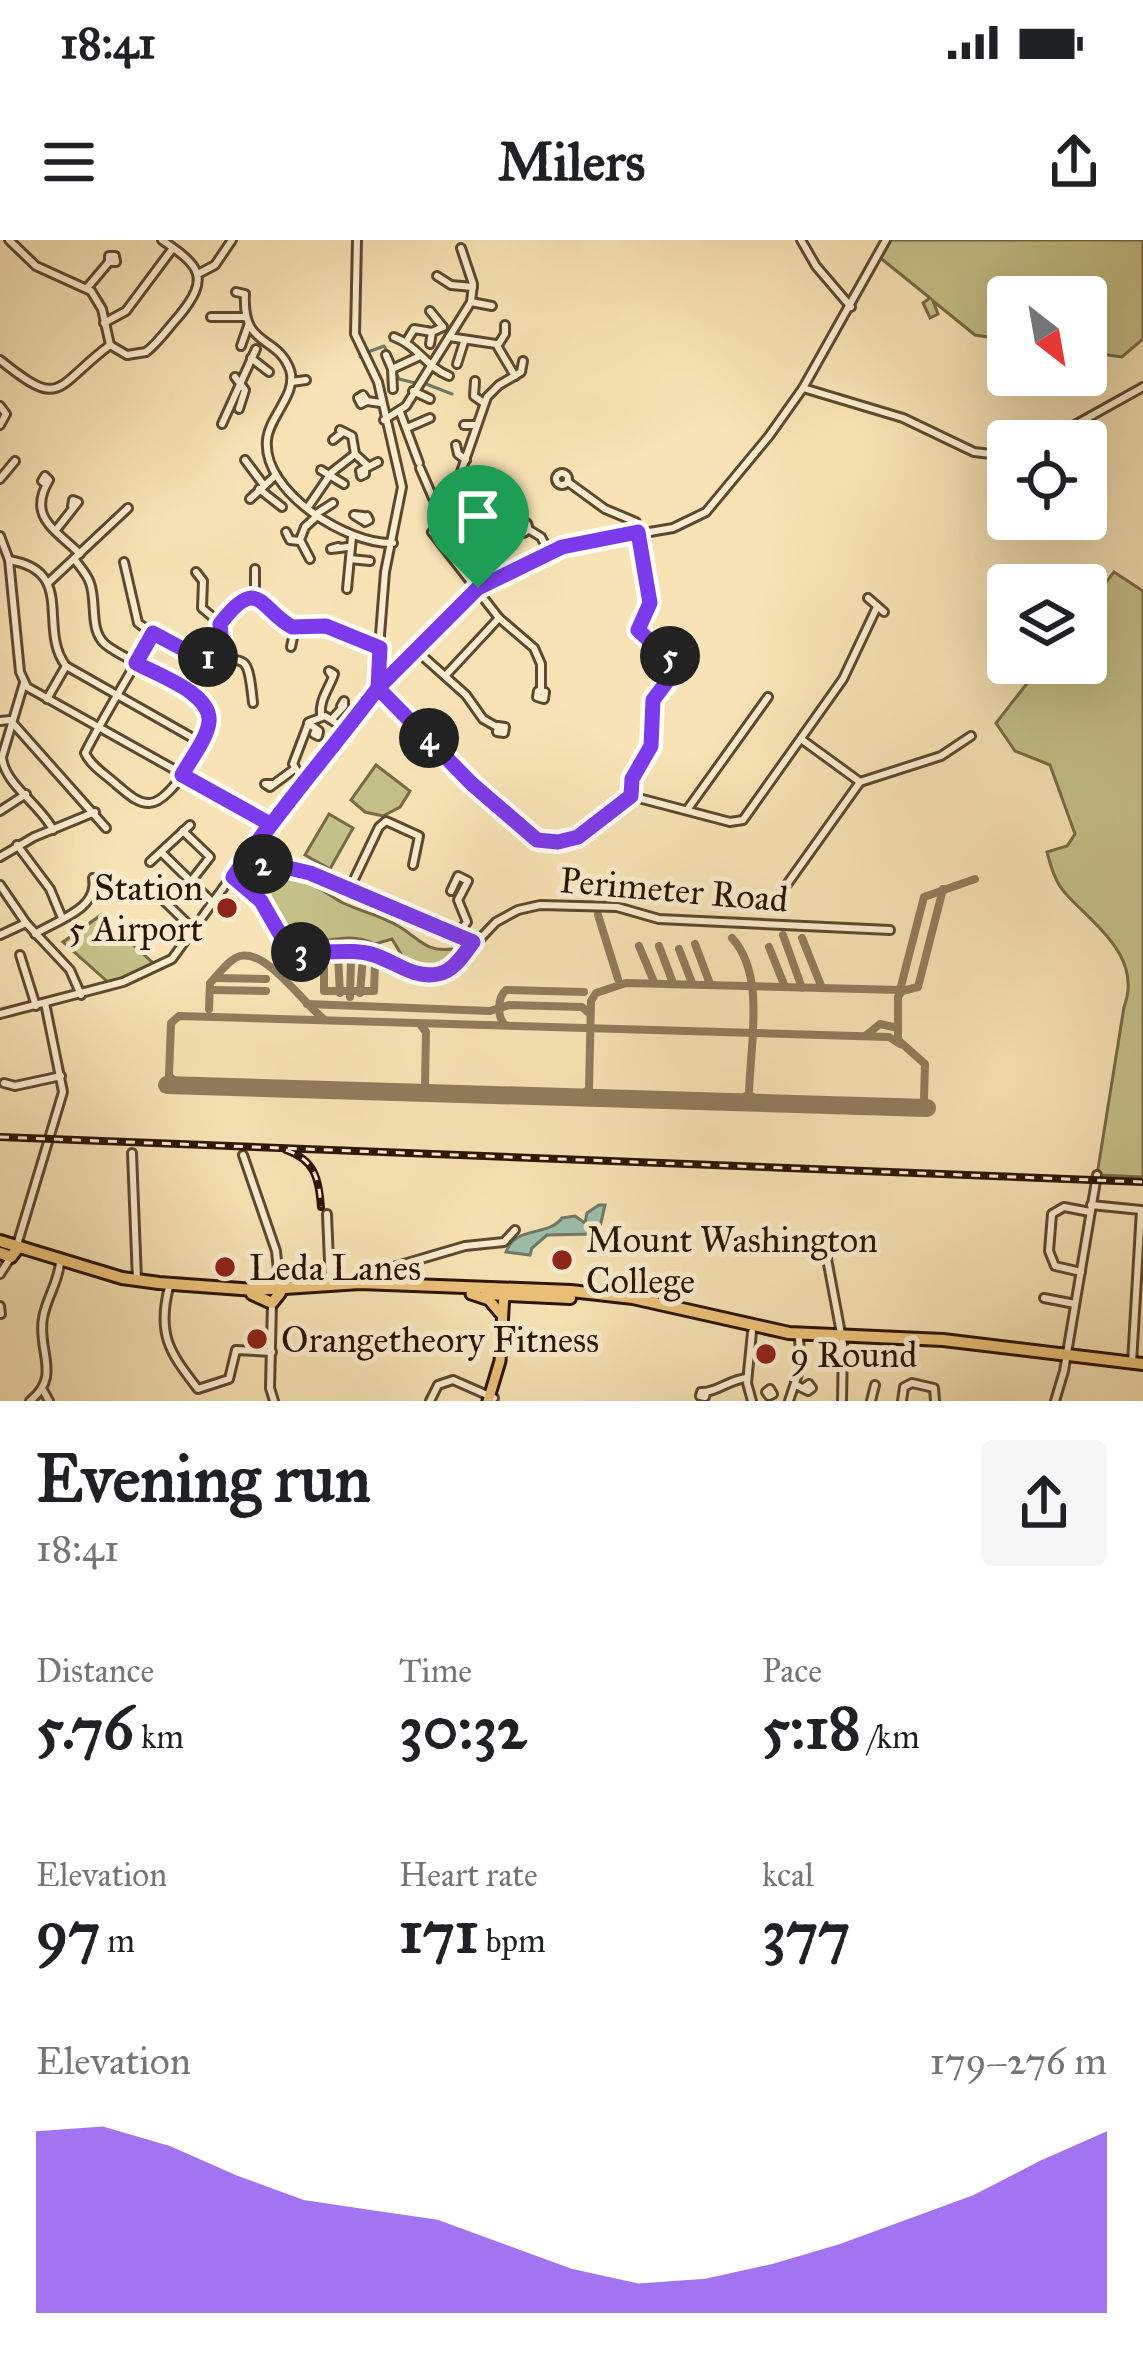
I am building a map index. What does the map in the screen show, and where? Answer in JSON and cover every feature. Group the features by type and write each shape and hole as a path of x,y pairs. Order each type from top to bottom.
{"highway":[{"path":"7,1251 123,1282 170,1288 277,1295 372,1288 619,1296 761,1329 1139,1365"},
{"path":"7,1251 136,1280 277,1295 330,1285 412,1284 618,1301 752,1332 800,1339 842,1338"},
{"path":"619,1296 632,1287 644,1301"}],"main road":[{"path":"490,1399 500,1361 506,1293"},
{"path":"471,1294 492,1302 505,1322"},
{"path":"505,1322 512,1304 525,1296"}],"street":[{"path":"12,241 36,266 87,288 98,301 110,345 130,356 149,350 194,296 198,274 190,260 162,240"},
{"path":"198,274 215,265 232,240"},
{"path":"356,240 354,331 377,379 402,488 385,572 378,688 472,784 537,840 558,842 578,837 631,796 632,779 651,746 652,704 678,664 638,630 650,603 633,519 603,508 568,482"},
{"path":"801,240 824,277 851,307"},
{"path":"0,1014 159,968 176,955 270,824 378,688 478,588 549,552 686,524 706,512 803,388 886,240"},
{"path":"104,323 126,311 173,248"},
{"path":"384,420 400,412 471,302 473,287 461,248"},
{"path":"87,288 109,262"},
{"path":"437,276 451,285 473,287"},
{"path":"236,292 246,295 248,326 285,362 291,382 267,440 277,477 316,515 362,540 392,546"},
{"path":"471,302 492,306"},
{"path":"430,311 447,333"},
{"path":"211,317 245,316"},
{"path":"498,345 506,334 505,325"},
{"path":"241,346 248,326"},
{"path":"406,342 414,328 447,333 464,342 498,345"},
{"path":"222,424 237,379 256,349 274,332"},
{"path":"430,344 432,332"},
{"path":"394,337 406,342 428,367 448,376"},
{"path":"457,364 464,342"},
{"path":"0,360 36,388 52,390 110,345"},
{"path":"498,345 515,376"},
{"path":"285,362 294,352"},
{"path":"386,355 393,389"},
{"path":"392,369 420,356"},
{"path":"251,358 269,372"},
{"path":"524,361 521,372 495,387 484,403 444,521 432,532 499,618 534,648 541,664 542,690"},
{"path":"0,378 9,367"},
{"path":"237,379 245,390 239,409"},
{"path":"291,382 306,380"},
{"path":"475,381 473,396 484,403"},
{"path":"1084,420 1143,387"},
{"path":"803,388 892,414 987,454"},
{"path":"413,391 430,399"},
{"path":"284,400 296,404"},
{"path":"367,401 381,403"},
{"path":"0,424 3,410"},
{"path":"400,412 433,498 447,507"},
{"path":"407,428 430,418"},
{"path":"464,425 477,425"},
{"path":"308,507 330,475 355,454 359,441 338,436"},
{"path":"456,446 466,460"},
{"path":"355,454 366,467 378,462"},
{"path":"245,460 281,507"},
{"path":"0,479 15,461"},
{"path":"321,470 344,484"},
{"path":"250,499 261,486 287,472"},
{"path":"457,482 467,487 460,520"},
{"path":"46,484 40,510 77,557 90,584 98,635 106,645 136,663 203,703 209,722 200,742 165,798 151,803 139,801 86,758 86,751 98,729 118,695 136,663 153,633"},
{"path":"310,559 300,541 305,527 333,503"},
{"path":"56,530 71,506"},
{"path":"48,583 128,508"},
{"path":"338,547 362,540 368,520"},
{"path":"528,529 541,537 549,552"},
{"path":"286,532 292,541 300,541"},
{"path":"0,536 10,560 24,683 3,767 53,830"},
{"path":"347,589 348,547"},
{"path":"350,559 370,561"},
{"path":"10,560 35,567 48,583 56,649 66,666 200,742"},
{"path":"124,562 135,618 194,655 234,658 248,667 253,703"},
{"path":"255,569 255,599"},
{"path":"196,572 203,581 203,611 220,624 223,656"},
{"path":"631,796 730,822 743,820 848,672 881,609 868,598"},
{"path":"220,624 240,604 255,599 296,628 326,626 380,648"},
{"path":"445,676 499,618"},
{"path":"291,647 296,628"},
{"path":"417,650 466,695 483,719 497,727"},
{"path":"47,699 66,666"},
{"path":"321,715 320,703 333,677"},
{"path":"24,683 270,824"},
{"path":"687,810 768,698"},
{"path":"332,719 341,706"},
{"path":"321,715 347,730"},
{"path":"272,784 293,770 308,723 321,715"},
{"path":"0,721 12,722 106,828"},
{"path":"308,723 316,729"},
{"path":"778,897 860,782 941,756 971,736"},
{"path":"801,739 860,782"},
{"path":"293,770 303,781"},
{"path":"0,811 26,794"},
{"path":"0,856 95,812"},
{"path":"350,890 383,822 419,836 413,866"},
{"path":"150,862 186,828 210,857 192,880"},
{"path":"17,845 50,889 62,918"},
{"path":"161,852 214,904"},
{"path":"246,858 301,870 473,942"},
{"path":"451,891 458,876 468,880 458,900 467,922 457,935"},
{"name":"Perimeter Road","path":"233,877 261,901 283,944 300,952 365,953 410,971 436,975 451,969 473,942 506,915 540,905 616,907 659,920 890,930"},
{"path":"35,934 89,901 96,886 93,878"},
{"path":"0,885 35,934 70,970 81,994"},
{"path":"150,887 195,931"},
{"path":"0,935 26,923"},
{"path":"0,1274 62,1098 61,1076 20,955"},
{"path":"4,1083 15,1086 61,1076"},
{"path":"132,1153 136,1280"},
{"path":"243,1155 276,1251 270,1388 274,1401"},
{"path":"1054,1401 1066,1358 1097,1175"},
{"path":"1081,1272 1054,1266 1048,1251 1052,1214 1058,1208 1141,1210 1139,1365"},
{"path":"327,1214 330,1285"},
{"path":"380,1270 465,1246 504,1242 515,1230"},
{"path":"819,1237 842,1338 842,1401"},
{"path":"411,1262 412,1284"},
{"path":"30,1401 43,1390 49,1370 43,1320 62,1267"},
{"path":"170,1288 162,1327 175,1357 198,1389 229,1379 236,1350 272,1352"},
{"path":"1044,1298 1075,1304"},
{"path":"752,1332 747,1378 752,1401"},
{"path":"789,1401 800,1386 800,1339"},
{"path":"706,1393 733,1379 747,1378"},
{"path":"432,1398 438,1385 453,1380 490,1399"},
{"path":"902,1401 906,1385 923,1384 934,1388 935,1401"},
{"path":"872,1401 875,1385"},
{"path":"43,1390 50,1401"}],"shaded area":[{"path":"886,240 1143,240 1143,339 1122,357 1107,355 1107,276 987,276 987,337 975,335 933,301 938,314 930,318 923,303 930,298 878,256"},
{"path":"1114,572 1143,591 1143,1177 1097,1175 1127,973 1113,943 1062,889 1052,869 1047,852 1067,846 1075,834 1050,765 1015,751 996,723 1027,684 1107,684 1107,581"},
{"path":"376,765 410,791 400,807 383,816 365,812 351,800"},
{"path":"329,814 353,828 330,869 305,855"},
{"path":"247,866 266,875 297,876 426,945 457,954 446,965 433,967 404,959 392,939 375,944 345,938 295,943 251,882 257,879"},
{"path":"101,915 154,966 109,983 63,942"},
{"path":"605,1205 595,1249 593,1234 547,1235 530,1255 506,1252 517,1238 549,1228 562,1218 575,1216 585,1223 587,1213"}],"waterway":[{"path":"368,352 384,346 395,364"},
{"path":"395,371 399,379 415,383"},
{"path":"421,382 452,394"}],"taxiway":[{"path":"579,1097 589,1089 591,1001 596,993 626,983 900,990 924,897 975,879"},
{"path":"917,1108 924,1100 925,1064 898,1040 898,997 918,987 943,889"},
{"path":"598,915 618,979"},
{"path":"783,935 802,988"},
{"path":"732,938 743,953 753,991 749,1094"},
{"path":"802,938 822,988"},
{"path":"695,944 710,984"},
{"path":"639,946 654,982"},
{"path":"659,946 673,983"},
{"path":"769,947 785,987"},
{"path":"679,949 692,983"},
{"path":"209,1009 210,983 232,960 251,956 273,969 325,1020"},
{"path":"338,957 340,993"},
{"path":"360,993 363,957"},
{"path":"350,997 351,958"},
{"path":"324,963 324,991 374,991 375,963"},
{"path":"215,978 266,979"},
{"path":"210,990 266,991"},
{"path":"505,1025 499,1008 506,990 584,992"},
{"path":"307,1004 490,1011 509,1005 582,1007 590,1014"},
{"path":"180,1086 169,1076 171,1023 179,1016 889,1037 900,1044"},
{"path":"420,1024 426,1032 425,1086 435,1093"},
{"path":"865,1036 880,1024 898,1028"},
{"path":"737,1102 749,1094 760,1103"}],"runway":[{"path":"167,1085 927,1108"}],"railway":[{"path":"0,1137 1143,1182"},
{"path":"286,1150 314,1172 321,1207"}],"place":[{"name":"Station 5 Airport","path":"227,908"},
{"name":"Mount Washington College","path":"562,1260"},
{"name":"Leda Lanes","path":"225,1267"},
{"name":"Orangetheory Fitness","path":"257,1339"},
{"name":"9 Round","path":"766,1354"}],"route":[{"path":"478,588 378,688 380,648 326,626 292,627 268,604 255,599 240,604 220,624 223,656 194,655 153,633 136,663 199,698 206,708 208,728 182,775 270,824 246,858 254,862 310,873 473,942 451,969 436,975 410,971 365,953 306,953 288,948 261,901 233,877 255,845 270,824 288,798 378,688 472,784 537,840 549,843 578,837 631,796 632,779 651,746 653,700 678,667 638,630 650,603 638,532 562,547 478,588"}]}
